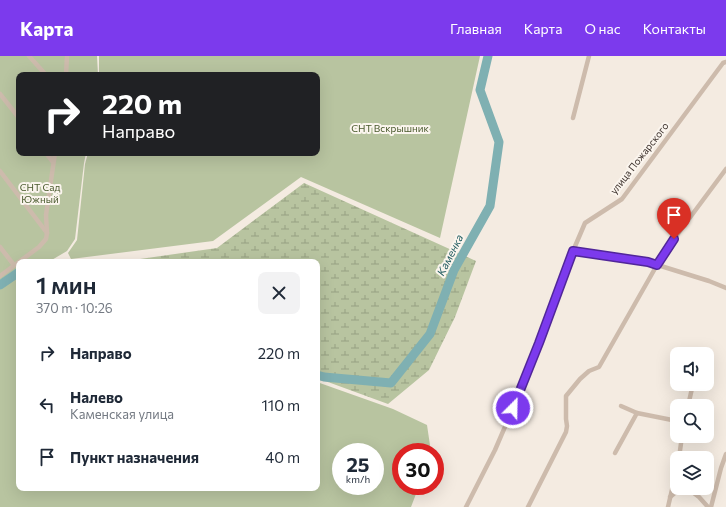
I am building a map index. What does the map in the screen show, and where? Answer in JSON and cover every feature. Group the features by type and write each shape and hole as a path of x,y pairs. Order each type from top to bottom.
{"street":[{"path":"29,56 43,72"},
{"path":"66,72 67,56"},
{"path":"573,118 589,56"},
{"name":"улица Пожарского","path":"466,507 495,450 523,385 585,223 622,199 723,63 726,62"},
{"path":"0,94 16,114"},
{"path":"48,156 53,162"},
{"path":"22,259 39,247 46,239 46,215 54,156"},
{"path":"528,507 566,432 566,396 580,378 589,371 599,367 657,265 674,239 726,170"},
{"path":"0,171 47,233"},
{"path":"0,247 14,265 0,276"},
{"path":"573,251 648,262 709,281 726,288"},
{"path":"621,406 637,413 670,420"},
{"path":"615,454 637,413"},
{"path":"696,495 710,507 726,454"},
{"path":"668,507 670,497 672,495"}],"green space":[{"name":"СНТ Сад Южный","path":"0,56 97,56 98,72 16,72 16,156 85,156 75,239 67,251 53,259 16,259 16,269 0,280"},
{"name":"СНТ Вскрышник","path":"99,56 480,56 440,238 301,177 213,241 71,259 68,253 77,240 85,164 87,156 320,156 320,72 99,72"},
{"path":"304,183 476,261 455,317 429,370 388,404 320,379 320,259 140,259 217,248"},
{"path":"16,270 16,491 320,491 320,383 393,409 427,425 430,443 392,443 392,495 416,495 411,507 0,507 0,282"}],"waterway":[{"name":"Каменка","path":"320,376 391,383 430,334 454,270 490,206 499,142 480,90 488,56"},
{"name":"Каменка","path":"0,285 16,274"}],"route":[{"path":"513,408 573,251 648,262 657,265 674,239"}]}
